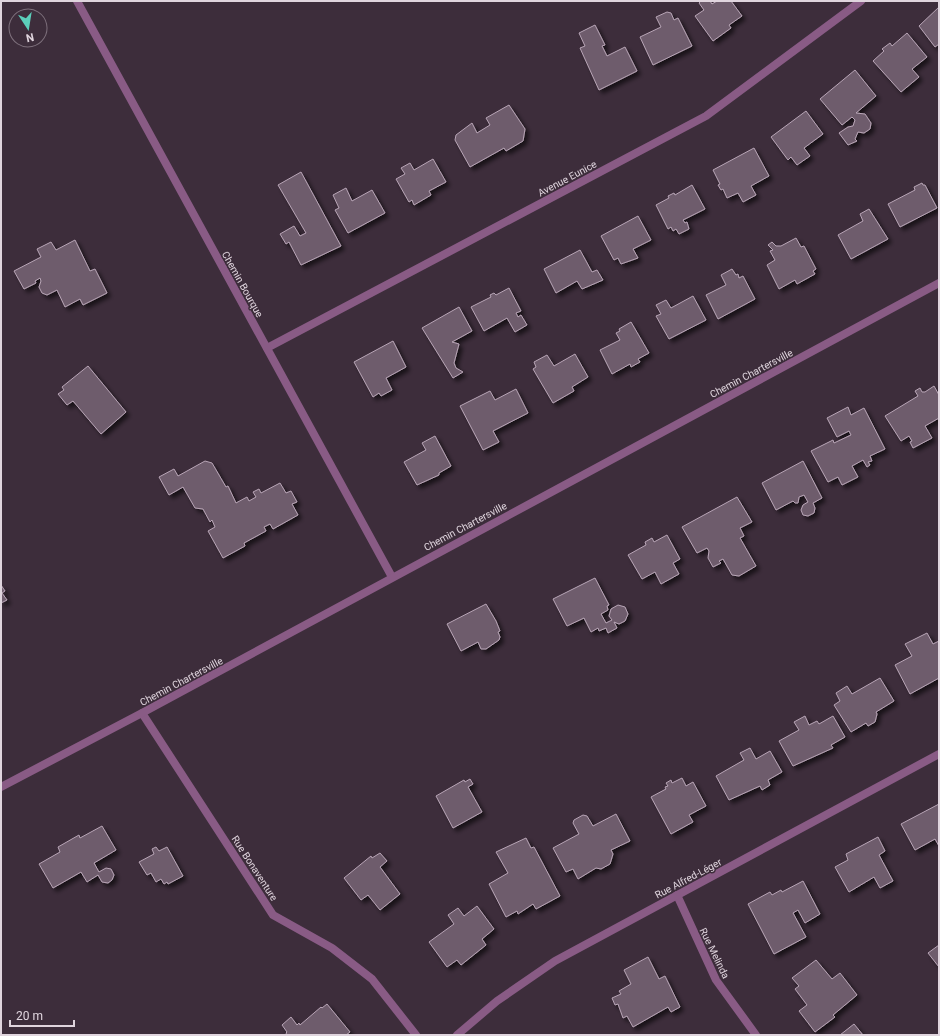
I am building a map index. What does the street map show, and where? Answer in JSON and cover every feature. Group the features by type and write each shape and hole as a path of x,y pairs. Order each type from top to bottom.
{"street":[{"name":"Chemin Bourque","path":"77,1 392,577"},
{"name":"Avenue Eunice","path":"267,348 706,116 861,1"},
{"name":"Chemin Chartersville","path":"1,786 142,713 939,283"},
{"name":"Rue Bonaventure","path":"142,713 273,915 332,948 372,979 416,1035"},
{"name":"Rue Alfred-Léger","path":"457,1035 498,1001 555,961 939,754"},
{"name":"Rue Melinda","path":"677,895 716,980 756,1035"}],"building":[{"path":"701,1 710,1 712,4 717,1 731,1 742,16 729,25 731,28 713,41 695,16 704,10 699,3"},
{"path":"939,7 939,44 935,47 919,26"},
{"path":"667,12 671,13 674,20 678,18 692,46 653,65 640,37 661,27 656,17"},
{"path":"595,25 605,45 602,46 607,56 625,47 637,71 599,90 580,48 585,46 579,33"},
{"path":"907,33 927,57 912,69 919,77 901,92 873,61 884,51 882,49 890,43 892,46"},
{"path":"855,70 876,96 856,113 865,114 871,123 870,129 864,133 858,132 855,139 857,141 848,145 839,133 848,127 853,126 855,120 852,117 842,125 820,99"},
{"path":"509,105 525,129 523,141 506,151 504,148 470,167 455,140 456,135 472,123 477,133 490,125 486,118"},
{"path":"806,111 823,134 804,148 810,156 797,165 791,157 788,160 771,137"},
{"path":"754,148 769,176 751,186 756,195 743,202 738,193 727,198 723,189 721,190 718,185 720,184 713,170"},
{"path":"433,159 446,182 429,191 431,195 414,205 412,200 409,202 396,179 405,174 401,168 410,163 414,170"},
{"path":"301,172 341,246 301,265 289,242 286,244 280,234 294,226 300,236 306,233 278,185"},
{"path":"922,183 925,185 937,208 900,227 888,204 915,190 914,187"},
{"path":"692,185 705,209 683,220 685,223 687,222 689,229 679,234 676,229 673,231 671,227 668,229 656,205 669,198 668,196 674,193 675,195"},
{"path":"346,188 352,201 372,190 385,213 348,233 335,210 339,208 333,195"},
{"path":"869,209 888,239 851,259 838,235 863,221 860,214"},
{"path":"638,216 651,240 633,249 638,258 621,264 618,258 614,260 601,236"},
{"path":"796,238 801,247 804,246 816,269 813,271 815,274 797,284 795,280 779,289 767,265 775,260 770,251 773,250 768,245 772,242 776,246 781,246"},
{"path":"75,240 90,271 95,269 107,293 83,305 80,299 65,307 57,290 47,295 42,293 39,287 41,281 40,278 35,281 36,283 24,289 14,271 41,257 37,249 51,242 56,250"},
{"path":"580,250 592,272 597,270 603,280 582,289 577,281 556,293 544,269"},
{"path":"732,269 736,275 738,274 739,278 743,276 755,299 718,319 706,295 726,285 721,275"},
{"path":"509,288 521,311 516,313 518,317 521,315 527,325 515,332 507,318 484,331 471,307 491,297 490,295 494,293 496,295"},
{"path":"693,296 706,320 669,339 656,316 661,314 656,305 666,300 671,308"},
{"path":"459,307 472,331 452,342 459,344 454,363 456,368 463,372 453,378 422,328"},
{"path":"631,322 649,353 638,359 640,362 631,367 630,364 612,374 600,350 620,340 616,333 620,331 619,329"},
{"path":"393,341 406,367 386,378 392,390 381,396 379,393 373,397 354,362"},
{"path":"575,354 588,377 572,387 574,391 553,403 533,369 536,367 534,362 547,355 554,366"},
{"path":"88,366 126,412 101,434 73,401 67,405 58,394 64,390 62,387"},
{"path":"934,386 939,395 939,418 925,426 932,438 913,448 910,442 912,441 909,436 901,441 885,416 918,396 915,391 920,388 922,392 925,392"},
{"path":"516,389 528,413 493,431 499,442 483,450 460,406 490,391 495,400"},
{"path":"848,407 851,415 864,408 885,449 870,456 872,461 868,462 870,465 867,467 863,460 852,466 858,477 842,485 838,477 828,482 811,451 833,440 834,443 851,435 849,431 837,437 827,418"},
{"path":"435,436 451,466 439,473 439,475 417,485 404,462 426,450 422,443"},
{"path":"205,461 212,463 226,487 228,486 236,503 247,497 249,501 256,497 253,492 259,489 261,493 280,483 286,493 291,491 297,502 292,504 298,515 273,529 270,524 264,527 266,531 244,543 245,546 223,558 208,531 215,527 212,520 210,522 203,509 195,508 183,487 169,495 159,477 174,469 178,476"},
{"path":"803,461 822,498 813,503 815,508 814,513 808,516 803,515 801,510 803,505 808,502 804,495 799,497 798,503 793,501 776,510 762,483"},
{"path":"737,497 752,522 740,528 744,536 740,538 756,566 739,576 732,575 723,559 719,561 721,563 713,567 708,558 709,551 707,548 697,553 682,527"},
{"path":"667,535 680,559 673,563 679,574 661,584 655,572 642,579 628,555 646,545 645,542 652,538 654,542"},
{"path":"595,578 609,605 607,606 608,610 601,614 606,623 612,620 609,616 611,609 618,605 625,607 628,614 625,621 619,624 614,622 617,628 608,633 606,628 599,631 598,628 591,632 584,618 567,626 553,599"},
{"path":"1,585 5,591 2,593 7,600 1,603"},
{"path":"486,604 500,631 498,632 500,637 499,640 486,649 481,649 478,642 461,651 447,624"},
{"path":"927,633 933,644 939,641 939,678 910,694 895,665 912,656 905,644"},
{"path":"880,678 894,701 876,712 875,722 868,726 866,723 851,732 834,705 840,701 836,693 847,686 852,694"},
{"path":"805,716 809,725 817,721 819,724 833,716 845,737 831,745 833,748 793,766 779,741 799,730 794,722"},
{"path":"750,748 756,759 770,751 782,772 768,780 770,785 762,790 760,786 729,800 716,776 744,760 740,753"},
{"path":"682,778 686,786 693,782 706,806 689,815 693,822 671,834 651,797 666,789 665,787 668,786 666,783 671,780 672,783"},
{"path":"470,779 473,784 468,787 482,812 453,828 436,796 464,780 465,782"},
{"path":"939,804 939,846 935,839 915,850 901,824"},
{"path":"616,814 630,841 611,850 613,854 610,864 601,869 596,868 578,879 573,869 566,872 553,848 579,834 573,823 574,820 583,815 587,816 593,826"},
{"path":"102,826 116,850 94,863 99,872 106,868 111,869 114,875 112,880 108,883 102,882 98,875 87,882 81,872 53,888 39,864 60,852 58,847 79,835 80,838"},
{"path":"878,837 885,851 879,855 893,881 880,888 874,877 849,892 835,867 848,860 846,854"},
{"path":"526,838 531,848 534,847 560,896 536,909 533,904 518,914 517,911 506,917 489,884 508,873 496,852"},
{"path":"156,847 159,851 167,847 183,876 168,884 167,882 164,884 161,879 156,882 151,873 147,875 139,862 154,854 152,849"},
{"path":"380,853 387,861 380,867 400,894 380,910 368,895 361,900 344,878 371,856 372,858"},
{"path":"803,881 820,914 805,923 798,910 793,913 806,937 774,954 748,904 770,892 772,895 781,890 782,892"},
{"path":"477,906 494,929 482,939 486,945 461,965 457,960 447,967 429,942 454,924 448,915 458,908 464,916"},
{"path":"939,945 939,967 928,953"},
{"path":"648,957 659,979 665,976 680,1007 671,1012 668,1007 633,1027 627,1016 623,1018 618,1004 615,1005 612,998 621,994 619,991 631,984 624,970"},
{"path":"816,960 832,979 840,973 857,995 833,1015 835,1017 815,1032 799,1011 807,1005 795,989 799,986 792,978"},
{"path":"327,1004 350,1032 346,1035 287,1035 287,1032 282,1025 291,1017 297,1025 299,1023 300,1025 321,1007 322,1008"},
{"path":"854,1024 863,1035 840,1035"}]}
